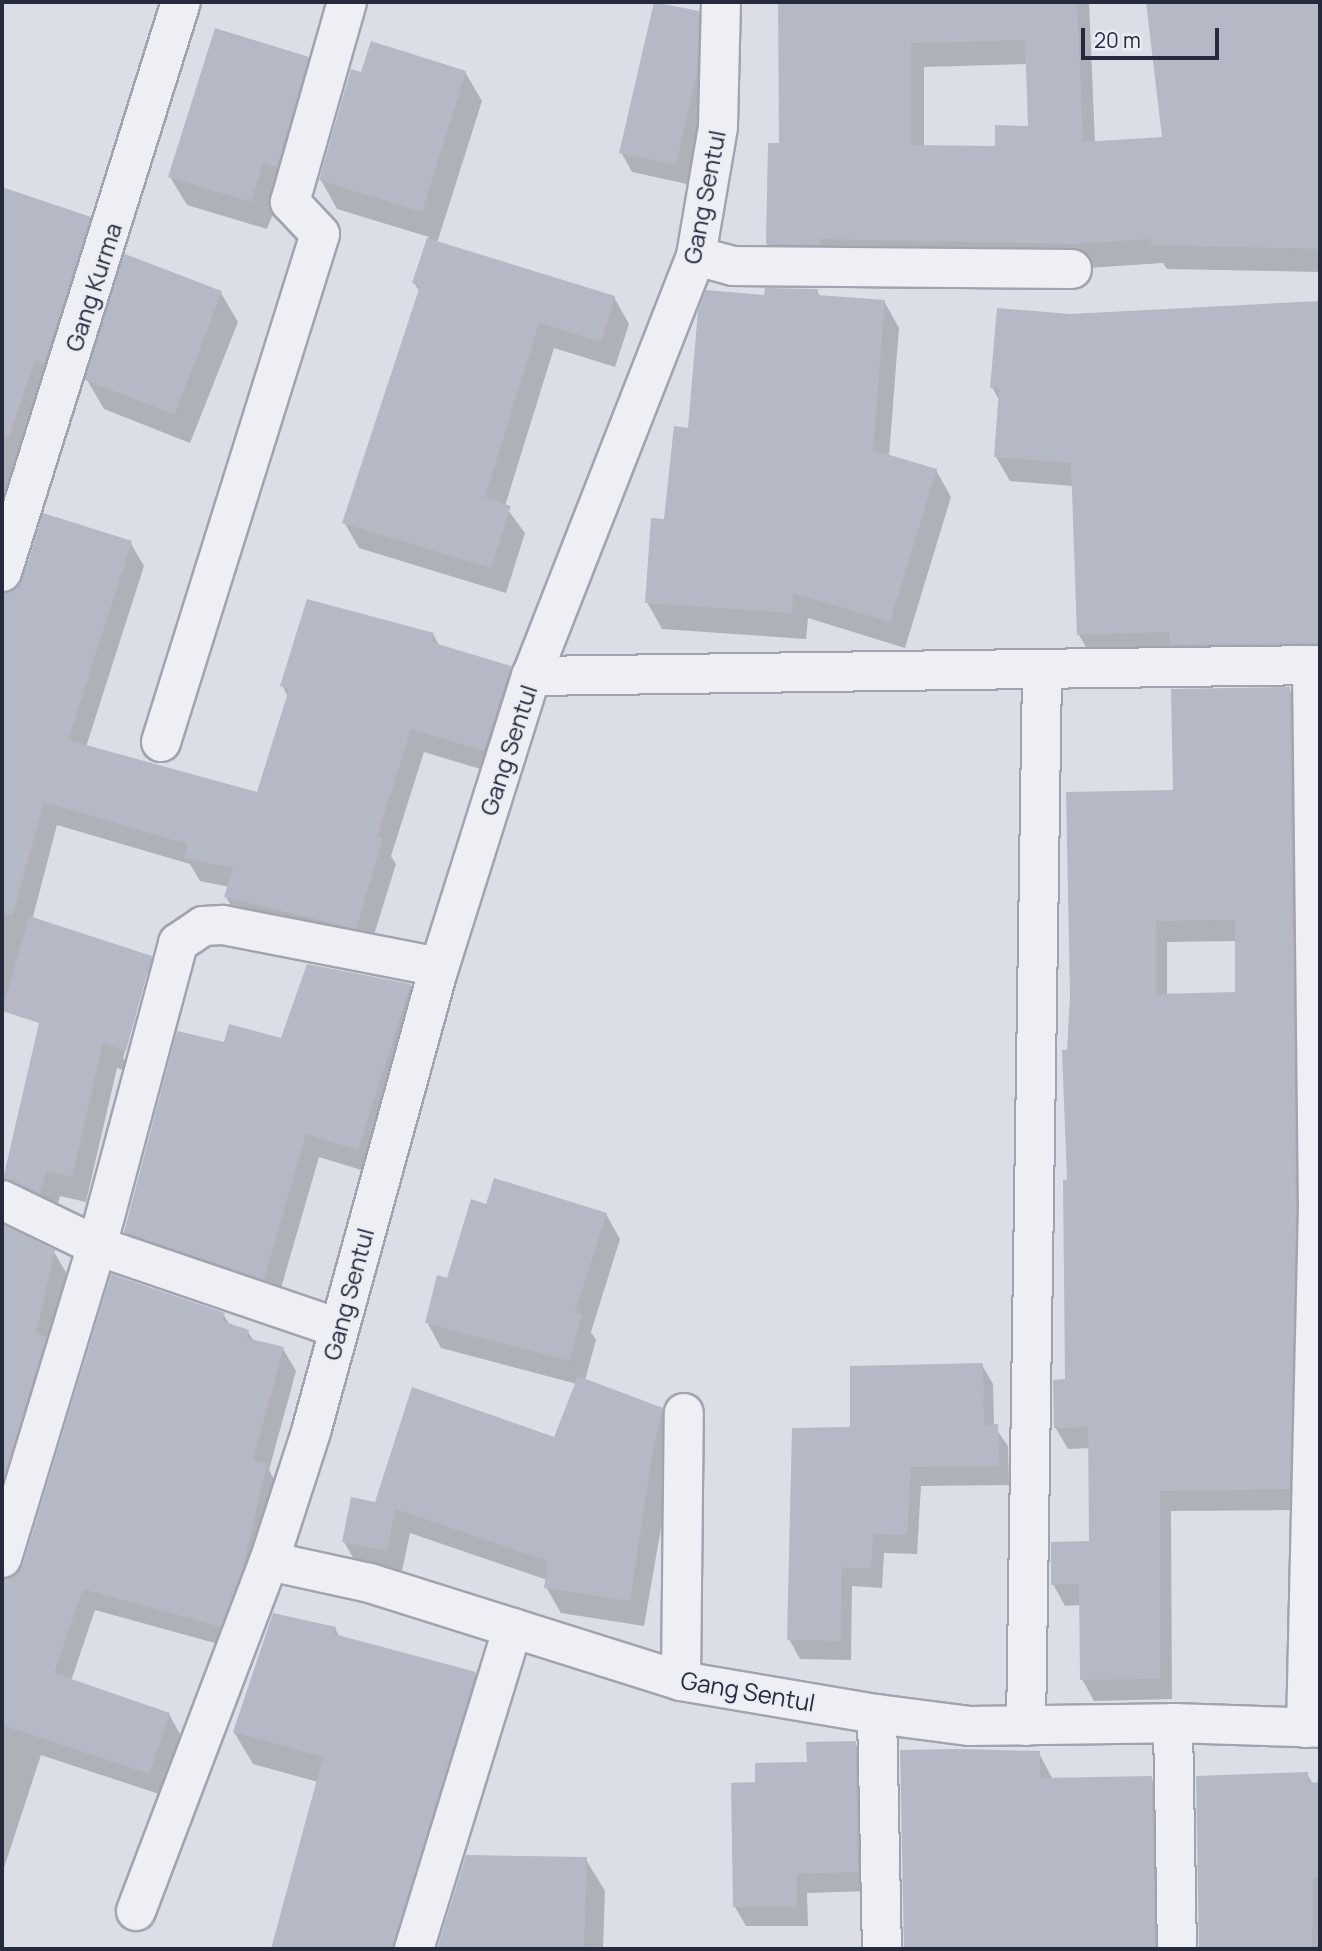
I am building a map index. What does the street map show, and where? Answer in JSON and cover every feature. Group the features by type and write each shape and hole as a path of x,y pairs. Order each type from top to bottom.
{"street":[{"name":"Gang Kurma","path":"2,572 181,2"},
{"path":"161,742 320,234 290,202 347,2"},
{"name":"Gang Sentul","path":"721,2 718,128 696,256 531,676 439,967 312,1429 269,1561 370,1583 681,1681 877,1714 971,1726 1173,1723 1313,1728"},
{"path":"696,256 733,266 1072,269"},
{"path":"531,676 1042,672 1316,666 1318,1209 1313,1728"},
{"path":"1027,1726 1042,672"},
{"path":"2,1558 97,1246 178,943 190,932 223,925 439,967"},
{"path":"2,1200 97,1246 338,1328"},
{"path":"681,1681 684,1413"},
{"path":"136,1910 269,1561"},
{"path":"414,1949 513,1628"},
{"path":"877,1714 882,1949"},
{"path":"1173,1723 1177,1949"}],"building":[{"path":"654,2 699,11 697,72 676,165 619,153"},
{"path":"778,2 1077,2 1083,142 1162,137 1146,2 1320,2 1320,249 1151,245 1151,239 1072,244 820,239 820,245 766,244 768,143 779,143","holes":["1025,40 1028,126 995,125 995,146 911,145 911,43"]},
{"path":"215,28 309,57 277,167 263,163 251,202 168,177"},
{"path":"371,41 466,71 422,212 319,180 351,69 361,72"},
{"path":"2,187 91,217 44,364 35,360 8,439 2,438"},
{"path":"427,238 615,296 601,342 539,323 485,497 511,506 491,568 342,523 420,286 412,283"},
{"path":"125,254 222,291 175,415 78,377"},
{"path":"765,288 818,289 817,295 885,300 873,450 937,469 890,622 793,593 792,613 645,603 651,518 664,519 674,426 688,428 698,311 706,290 764,295"},
{"path":"1320,301 1320,643 1171,645 1169,632 1077,635 1071,463 994,457 999,389 990,388 997,308 1070,314"},
{"path":"43,513 132,541 68,740 257,792 289,689 280,686 307,599 434,633 431,642 511,666 484,751 411,729 377,837 383,839 356,929 224,897 233,868 184,858 187,844 44,802 13,915 2,913 2,593 16,589 23,579"},
{"path":"1290,687 1296,1209 1290,1489 1160,1491 1160,1679 1080,1680 1079,1584 1051,1585 1051,1542 1089,1541 1088,1427 1054,1428 1053,1380 1065,1379 1063,1180 1067,1180 1062,1050 1067,1050 1070,996 1066,792 1173,790 1171,689","holes":["1235,920 1235,992 1156,994 1156,921"]},
{"path":"29,916 152,956 126,1051 103,1043 72,1177 46,1171 39,1194 3,1179 39,1023 2,1011"},
{"path":"307,964 411,984 358,1150 306,1134 264,1280 124,1232 177,1031 224,1042 229,1024 281,1038"},
{"path":"494,1178 607,1213 575,1312 582,1314 570,1361 425,1323 437,1275 447,1278 471,1199 486,1204"},
{"path":"2,1224 55,1250 36,1334 47,1336 2,1484"},
{"path":"111,1274 225,1313 222,1321 249,1330 247,1338 284,1347 253,1460 267,1463 243,1568 221,1627 83,1589 54,1673 170,1713 149,1774 2,1725 2,1579 16,1574 23,1564"},
{"path":"983,1363 984,1425 998,1424 999,1466 911,1467 907,1535 873,1534 871,1569 842,1567 841,1641 787,1640 792,1428 850,1427 850,1366"},
{"path":"578,1376 663,1408 653,1449 630,1601 544,1588 548,1561 395,1509 387,1551 342,1542 351,1497 375,1502 412,1387 554,1437"},
{"path":"273,1613 336,1627 334,1634 476,1672 393,1949 271,1949 323,1757 233,1732"},
{"path":"856,1741 858,1872 797,1874 797,1907 733,1907 731,1783 755,1782 755,1763 807,1762 806,1742"},
{"path":"900,1750 1040,1751 1040,1778 1152,1776 1155,1949 904,1949"},
{"path":"1308,1772 1308,1783 1320,1782 1320,1877 1313,1878 1312,1949 1199,1949 1196,1776"},
{"path":"466,1855 587,1857 584,1949 437,1949"}]}
